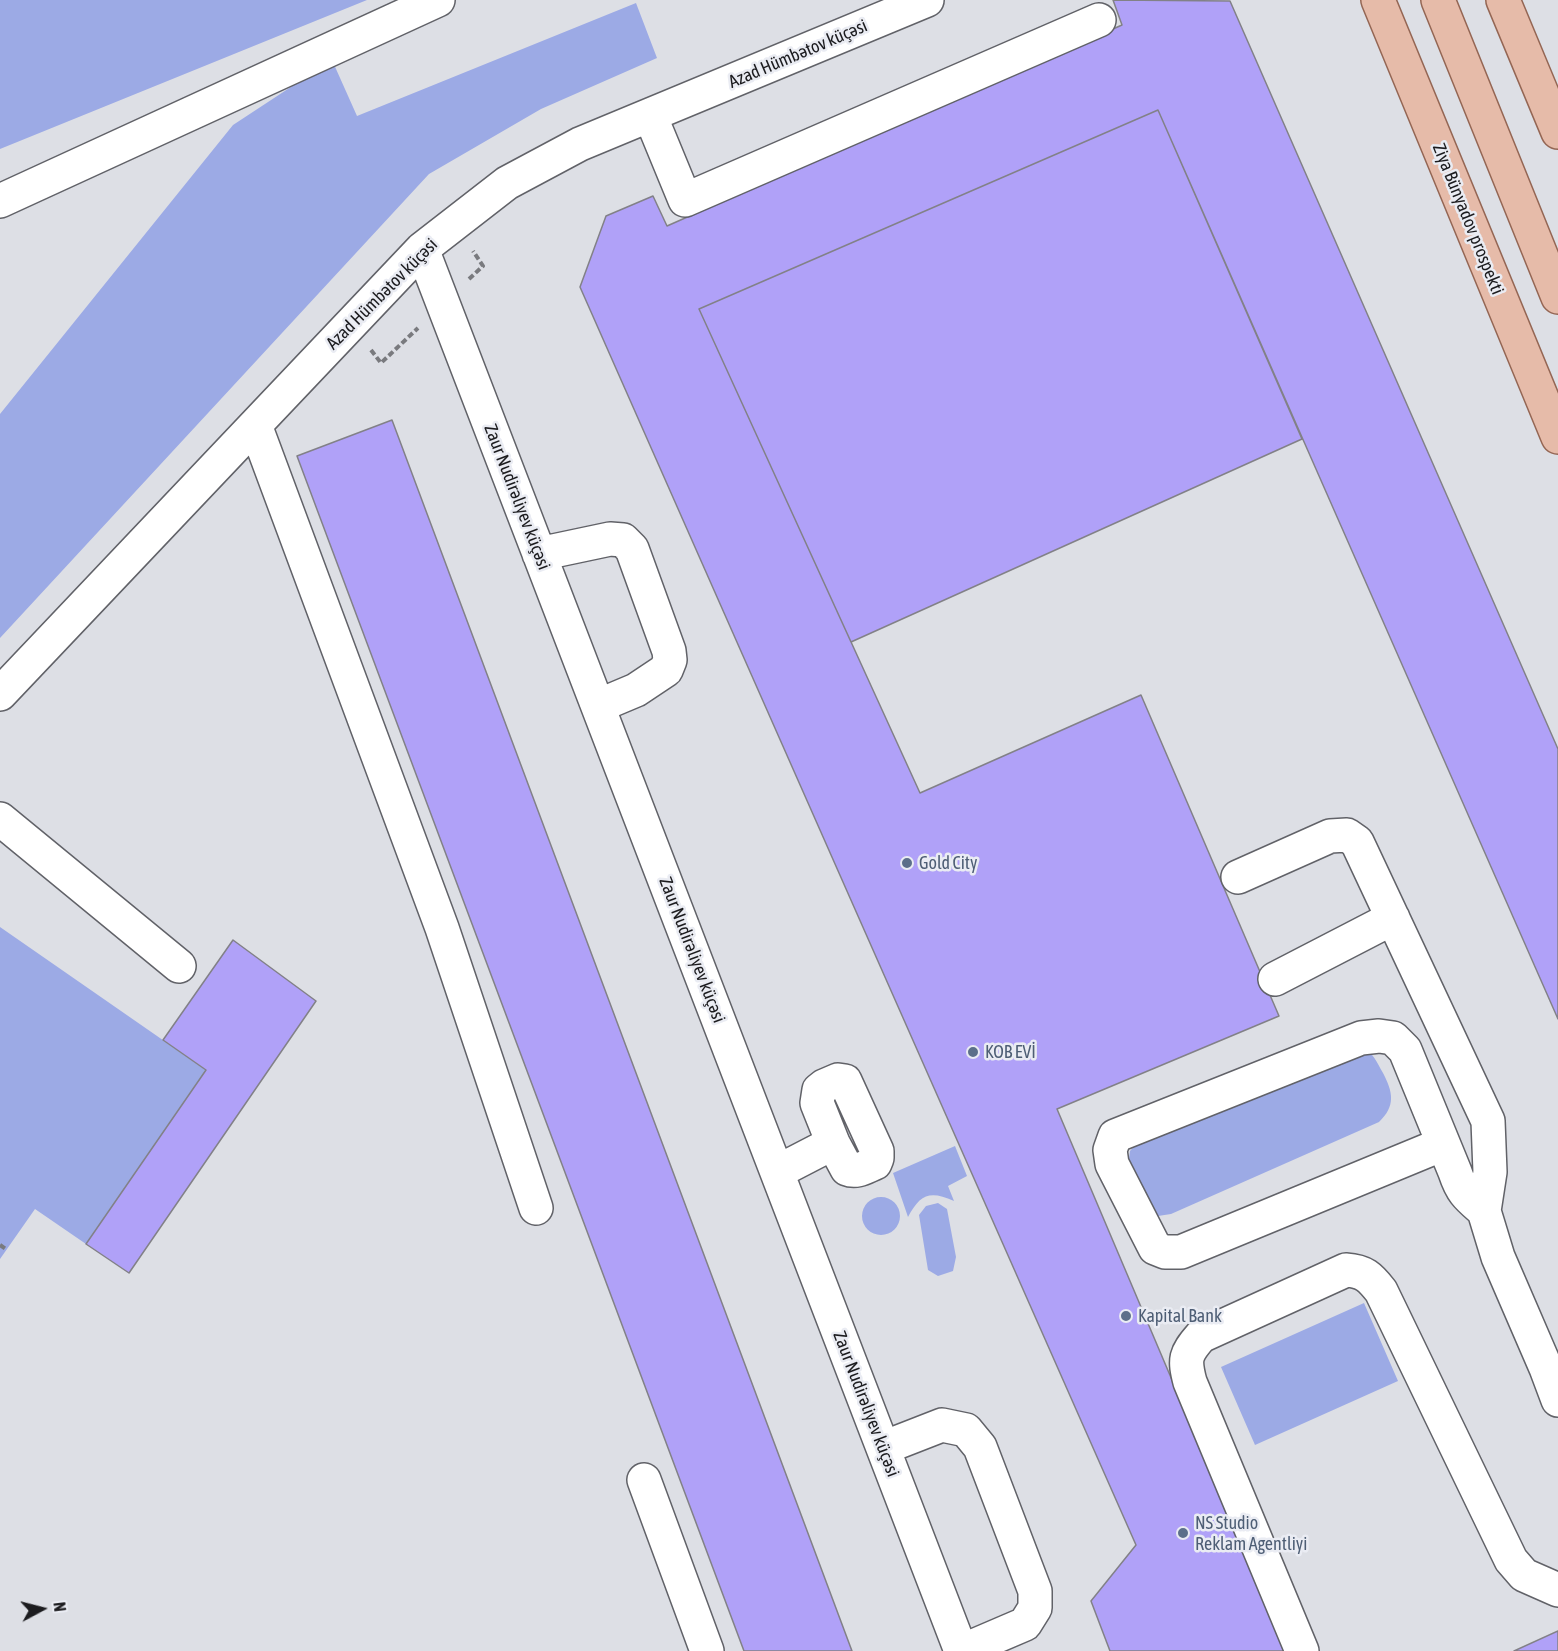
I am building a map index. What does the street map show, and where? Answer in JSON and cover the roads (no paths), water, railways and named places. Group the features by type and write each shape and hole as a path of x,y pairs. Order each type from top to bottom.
{"main road":[{"name":"Ziya Bünyadov prospekti","path":"1378,0 1558,437"},
{"path":"1438,0 1558,297"},
{"path":"1503,0 1558,132"}],"street":[{"path":"0,201 438,0"},
{"name":"Azad Hümbətov küçəsi","path":"0,694 422,249 507,183 579,144 927,0"},
{"path":"650,115 685,200 1099,20"},
{"name":"Zaur Nudirəliyev küçəsi","path":"422,249 962,1651"},
{"path":"255,425 442,928 536,1208"},
{"path":"539,554 610,539 623,540 632,549 669,651 670,660 666,670 636,690 598,706"},
{"path":"0,819 179,966"},
{"path":"1238,877 1330,836 1347,835 1358,842 1488,1121 1490,1172 1484,1211 1498,1257 1558,1400"},
{"path":"1275,979 1393,918"},
{"path":"1443,1144 1181,1252 1165,1252 1155,1248 1112,1164 1110,1150 1115,1136 1361,1038 1379,1036 1393,1038 1405,1050 1443,1144 1459,1185 1465,1195 1484,1211"},
{"path":"777,1172 833,1143"},
{"path":"1302,1651 1190,1382 1186,1365 1189,1349 1201,1336 1346,1270 1357,1271 1370,1278 1381,1291 1511,1560 1524,1575 1558,1590"},
{"path":"883,1448 942,1425 966,1430 980,1447 1035,1591 1035,1608 1025,1624 962,1651"},
{"path":"644,1480 707,1651"}],"place":[{"name":"Gold City","path":"907,863"},
{"name":"KOB EVİ","path":"973,1052"},
{"name":"Kapital Bank","path":"1126,1316"},
{"name":"NS Studio Reklam Agentliyi","path":"1183,1533"}]}
